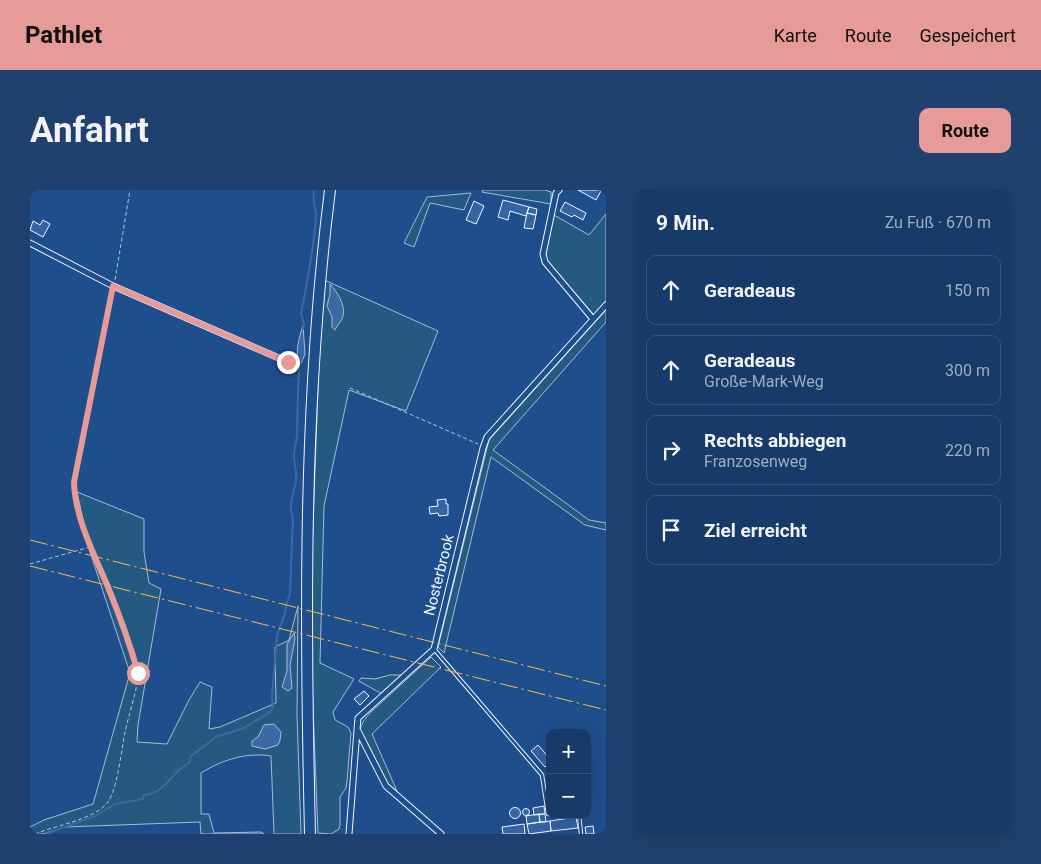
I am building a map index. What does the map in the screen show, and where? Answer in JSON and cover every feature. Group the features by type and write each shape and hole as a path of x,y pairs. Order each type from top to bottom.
{"highway":[{"path":"310,834 306,664 309,468 318,292 330,190"}],"street":[{"path":"559,190 556,193 543,254 545,262 593,319"},
{"path":"30,243 113,286 288,362"},
{"name":"Nosterbrook","path":"434,649 487,437 606,305"},
{"path":"349,834 358,718 434,649"},
{"path":"357,729 386,786 441,834"}],"lane":[{"path":"434,649 542,775 546,801"},
{"path":"579,819 581,834"}],"path":[{"path":"35,834 80,819 93,813 109,800 119,768 128,716 137,683 138,673 134,657 74,499 74,482 130,190"},
{"path":"350,388 484,446"},
{"path":"30,564 91,547"}],"shaded area":[{"path":"483,190 545,190 551,192 551,204 482,192"},
{"path":"471,193 464,210 430,203 414,247 404,243 427,197"},
{"path":"606,214 606,301 594,315 547,261 546,253 554,215 589,235"},
{"path":"322,279 438,331 406,411 349,390 324,506 320,663 354,679 333,712 335,720 348,727 351,733 346,788 340,797 340,825 339,829 331,834 318,833 311,658 311,582"},
{"path":"330,284 338,294 344,312 335,330 332,327 332,317 327,306"},
{"path":"606,310 606,322 493,450 589,520 606,523 606,530 585,525 491,457 444,653 438,647 489,440"},
{"path":"303,325 305,354 300,366 297,351"},
{"path":"77,492 144,519 144,552 149,583 161,589 138,725 137,742 167,744 200,682 212,687 209,729 220,727 276,703 275,647 289,640 298,606 297,714 301,834 274,834 271,756 252,755 234,758 217,764 201,773 201,814 209,814 214,833 261,832 264,834 201,834 200,822 65,827 43,834 30,834 30,827 44,820 93,804 130,673 90,552"},
{"path":"294,633 295,639 290,665 292,688 288,691 282,687 287,671 287,644"},
{"path":"431,657 441,667 372,734 397,791 389,786 360,734 361,728 364,720 370,713"},
{"path":"390,675 404,675 382,694 359,681 361,678 375,679"},
{"path":"274,724 281,732 278,745 265,749 252,746 252,741 258,737 264,725"}],"building":[{"path":"578,190 599,190 601,191 596,200"},
{"path":"503,200 529,207 526,216 510,211 508,220 498,217"},
{"path":"474,201 484,206 476,224 466,220"},
{"path":"565,202 586,213 583,220 560,211"},
{"path":"529,207 537,209 536,215 527,213"},
{"path":"527,213 536,215 533,229 524,228"},
{"path":"43,220 50,224 43,237 30,230 33,221 40,225"},
{"path":"446,499 448,515 430,514 429,507 438,506 437,500"},
{"path":"364,691 369,696 360,705 354,699"},
{"path":"538,745 546,754 546,766 545,767 531,751"},
{"path":"544,806 545,814 534,815 533,808"},
{"path":"513,808 517,808 520,813 519,817 513,818 510,815 510,811"},
{"path":"526,808 530,812 526,816 522,812"},
{"path":"539,814 540,822 527,824 526,816"},
{"path":"539,814 545,814 546,822 540,822"},
{"path":"576,819 578,828 551,831 550,821"},
{"path":"550,821 551,831 529,834 527,824"},
{"path":"524,824 525,834 503,834 502,827"},
{"path":"593,826 594,834 586,834 585,827"}],"waterway":[{"path":"303,329 304,324 301,314 312,253 316,217 313,198 314,190"},
{"path":"46,834 95,816 115,804 143,799 144,795 158,791 177,771 189,763 191,756 216,737 244,728 270,712 273,707 272,696 277,636 290,594 293,517 291,503 296,476 294,456 297,436 300,364"}],"power":[{"path":"30,540 606,686"},
{"path":"30,566 606,710"}],"route":[{"path":"138,673 123,627 74,499 74,482 113,286 288,362"}]}
